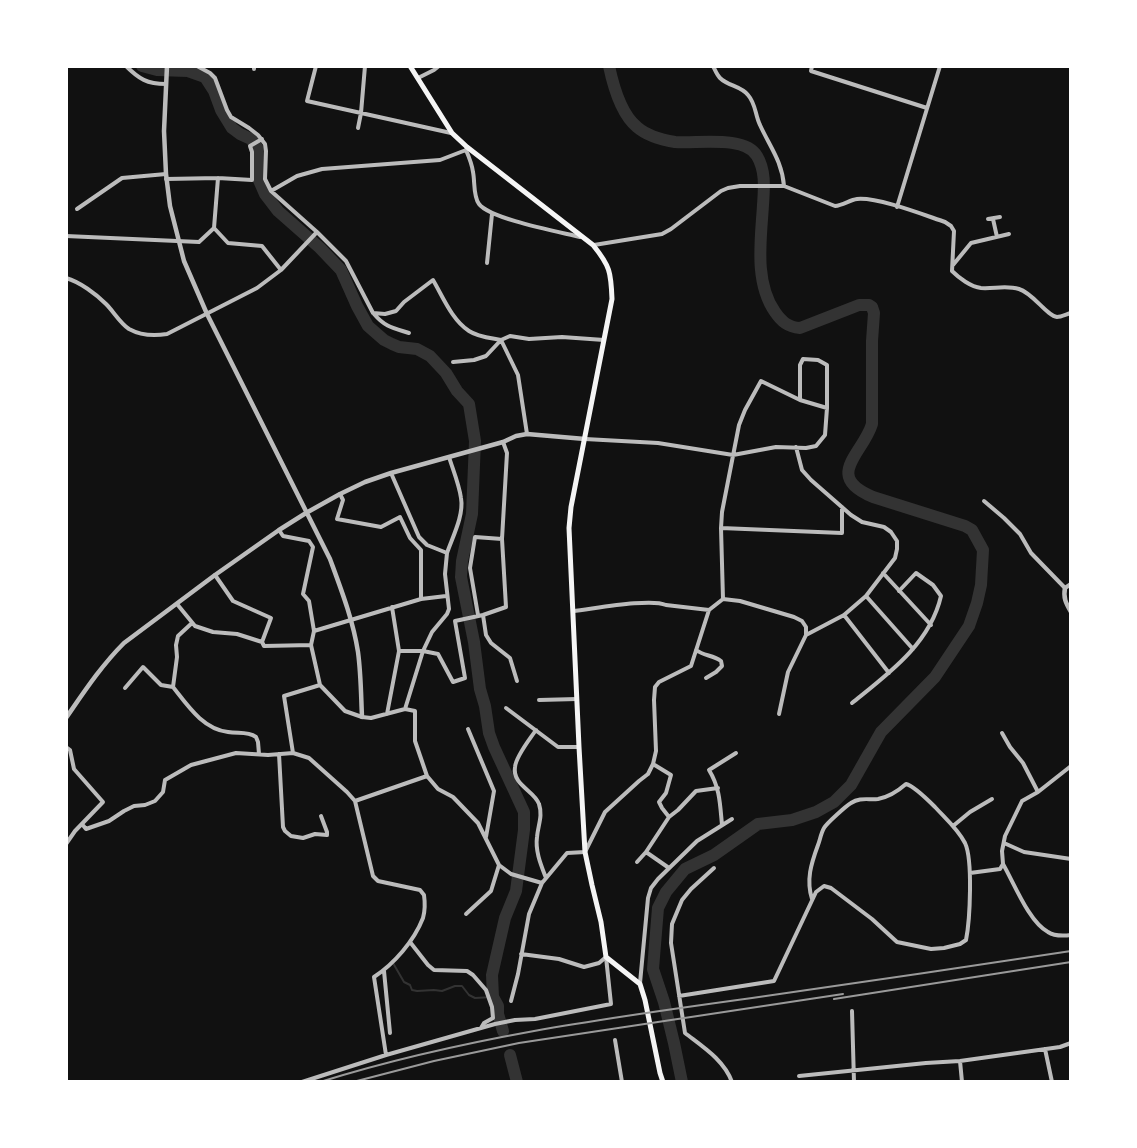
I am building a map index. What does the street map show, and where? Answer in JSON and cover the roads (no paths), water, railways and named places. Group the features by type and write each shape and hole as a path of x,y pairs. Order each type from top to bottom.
{"main road":[{"path":"410,66 452,133 466,148 593,245 605,260 611,276 612,299 569,528 585,852 601,922 606,957 640,984 663,1082"}],"street":[{"path":"126,66 143,80 155,84 166,82"},
{"path":"167,66 164,131 166,177 178,241 184,261 207,314 330,559 351,621 357,650 362,717"},
{"path":"197,66 215,78 231,117 249,128 265,144 267,151 265,179 271,190 346,261 373,313 383,324 409,333"},
{"path":"316,66 307,101 452,133"},
{"path":"358,128 365,66"},
{"path":"418,78 439,66"},
{"path":"713,66 720,78 743,89 755,105 758,122 778,159 783,177 781,186"},
{"path":"812,66 811,71 927,108"},
{"path":"897,207 940,66"},
{"path":"77,209 122,178 252,180 250,146 262,140"},
{"path":"271,190 297,176 322,169 440,160 466,148 474,174 479,204 492,214 583,237"},
{"path":"66,236 199,242 214,228 218,178"},
{"path":"593,245 662,234 683,221 721,191 734,187 781,186 835,206 854,199 871,200 940,220 951,226 954,231 952,271 955,274 977,287 1016,288 1031,296 1053,316 1058,317 1071,313"},
{"path":"487,263 492,214"},
{"path":"997,237 990,219 999,217"},
{"path":"214,228 228,243 262,246 281,270"},
{"path":"66,278 76,281 105,303 123,324 132,330 155,336 167,334 257,288 281,270 317,232"},
{"path":"952,265 971,243 1009,234"},
{"path":"373,313 385,314 396,311 433,280 456,318 469,331 501,340"},
{"path":"453,362 486,356 501,340 510,336 529,339 562,337 604,340"},
{"path":"501,340 518,375 527,434"},
{"path":"66,718 98,670 124,643 279,530 365,482 527,434 658,443 733,455 776,447 816,446 825,435 827,365 818,360 802,359 800,400"},
{"path":"723,599 722,512 739,425 745,410 761,381 800,400 827,408"},
{"path":"399,651 423,651 438,654 453,682 465,678 455,621 506,607 502,539 507,453 503,442"},
{"path":"796,447 802,470 811,480 862,522 884,527 897,541 895,558 866,596 844,615 806,635"},
{"path":"405,709 423,651 432,632 447,614 448,609 445,574 447,553 462,506 448,457"},
{"path":"391,473 419,537 427,544 447,553"},
{"path":"340,494 343,500 337,519 381,527 400,517 410,538 421,550 421,599"},
{"path":"984,501 1020,534 1031,553 1065,588 1064,599 1071,612"},
{"path":"721,528 842,533 842,507"},
{"path":"279,530 283,536 309,541 313,547 303,594 309,601 314,631 311,645 320,685 345,711 362,717 371,718 405,709 415,711 415,741 427,776 438,789 453,797 478,823 499,865 511,874 542,883"},
{"path":"502,539 475,537 470,568 478,615 486,635 491,643 510,658 517,681"},
{"path":"883,573 931,625"},
{"path":"852,703 913,649 931,625 938,611 941,596 933,585 916,573 899,591"},
{"path":"215,575 233,601 271,618 262,642"},
{"path":"1065,588 1071,584"},
{"path":"314,631 421,599 446,596"},
{"path":"866,596 913,649"},
{"path":"511,1001 529,914 542,883 567,853 585,852 605,812 648,774 656,751 655,687 659,682 691,666 709,610 723,599 740,601 794,616 806,627 806,635 788,672 779,714"},
{"path":"573,611 647,602 709,610"},
{"path":"177,604 195,626 213,632 237,634 262,642 264,646 311,645"},
{"path":"387,714 399,651 392,607"},
{"path":"844,615 889,672"},
{"path":"173,687 178,636 192,623"},
{"path":"696,650 721,661 722,666 705,678"},
{"path":"125,688 143,667 161,685 173,687 193,712 208,725 225,732 247,732 256,737 259,754"},
{"path":"293,753 284,696 320,685"},
{"path":"539,700 577,699"},
{"path":"506,708 558,747 579,747"},
{"path":"468,729 494,791 486,838"},
{"path":"536,730 514,764 515,773 524,789 539,803 541,814 537,837 539,862 546,878"},
{"path":"1002,733 1023,762 1038,792"},
{"path":"66,747 70,750 74,769 103,802 66,844"},
{"path":"81,825 86,829 110,821 134,806 155,801 163,792 165,780 191,765 236,753 293,753 309,758 355,801 373,876 378,882 420,890 424,895 423,918 410,942 393,963 374,977 386,1055"},
{"path":"722,825 718,788 709,770 736,753"},
{"path":"279,754 285,831 291,836 303,838 315,834 327,835 321,816"},
{"path":"653,764 671,775 666,793 659,802 669,817"},
{"path":"1071,766 1038,792 1022,801 1005,836 1002,851 1003,864 1024,904 1046,931 1054,935 1071,935"},
{"path":"355,801 427,776"},
{"path":"680,996 774,981 812,899 816,892 825,886 831,888 872,919 897,942 931,949 960,944 966,940 968,930 970,873 965,844 953,826 912,786 906,784 898,792 886,797 862,798 851,802 824,828 810,872 809,889 812,899"},
{"path":"637,862 669,817 696,791 718,788"},
{"path":"953,826 970,812 992,799"},
{"path":"640,984 648,898 651,888 697,841 732,819"},
{"path":"1004,843 1024,852 1071,859"},
{"path":"646,852 669,868"},
{"path":"970,873 1000,869 1003,864"},
{"path":"466,914 491,891 499,865"},
{"path":"714,868 682,900 672,924 671,943 685,1033 722,1064 732,1082"},
{"path":"410,942 434,970 467,971 486,990 493,1018 484,1023 481,1028"},
{"path":"521,954 559,958 584,967 599,963 606,957"},
{"path":"302,1082 495,1024 535,1019 611,1004 606,957"},
{"path":"384,971 390,1033"},
{"path":"852,1011 854,1082"},
{"path":"615,1040 622,1082"},
{"path":"799,1076 926,1062 960,1061 1060,1047 1071,1043"},
{"path":"1046,1049 1052,1082"},
{"path":"960,1061 962,1082"}],"waterway":[{"path":"142,66 157,70 188,71 205,77 232,128 251,139 258,149 258,178 265,194 278,211 341,270 368,326 392,344 417,349 430,356 469,404 475,441 472,514 461,577 489,733 524,812 524,830 516,891 505,918 492,975 493,997 498,1006 503,1031"},
{"path":"609,66 622,107 626,115 641,130 655,137 675,142 719,142 742,145 751,149 757,156 764,180 760,246 761,274 768,300 783,321 800,328 859,305 872,307 874,313 872,424 850,464 848,473 850,481 858,489 873,497 965,526 972,530 983,550 981,585 969,626 935,677 881,732 851,785 834,802 816,812 792,820 758,824 714,855 685,869 666,892 658,908 653,969 664,1002 682,1082"},
{"path":"393,963 404,982 410,985 412,990 442,991 462,986 469,995 475,998 493,997"},
{"path":"510,1055 517,1082"}],"railway":[{"path":"320,1082 426,1053 534,1031 1071,951"},
{"path":"834,999 1071,962"},
{"path":"353,1082 434,1061 519,1043 843,994"}]}
